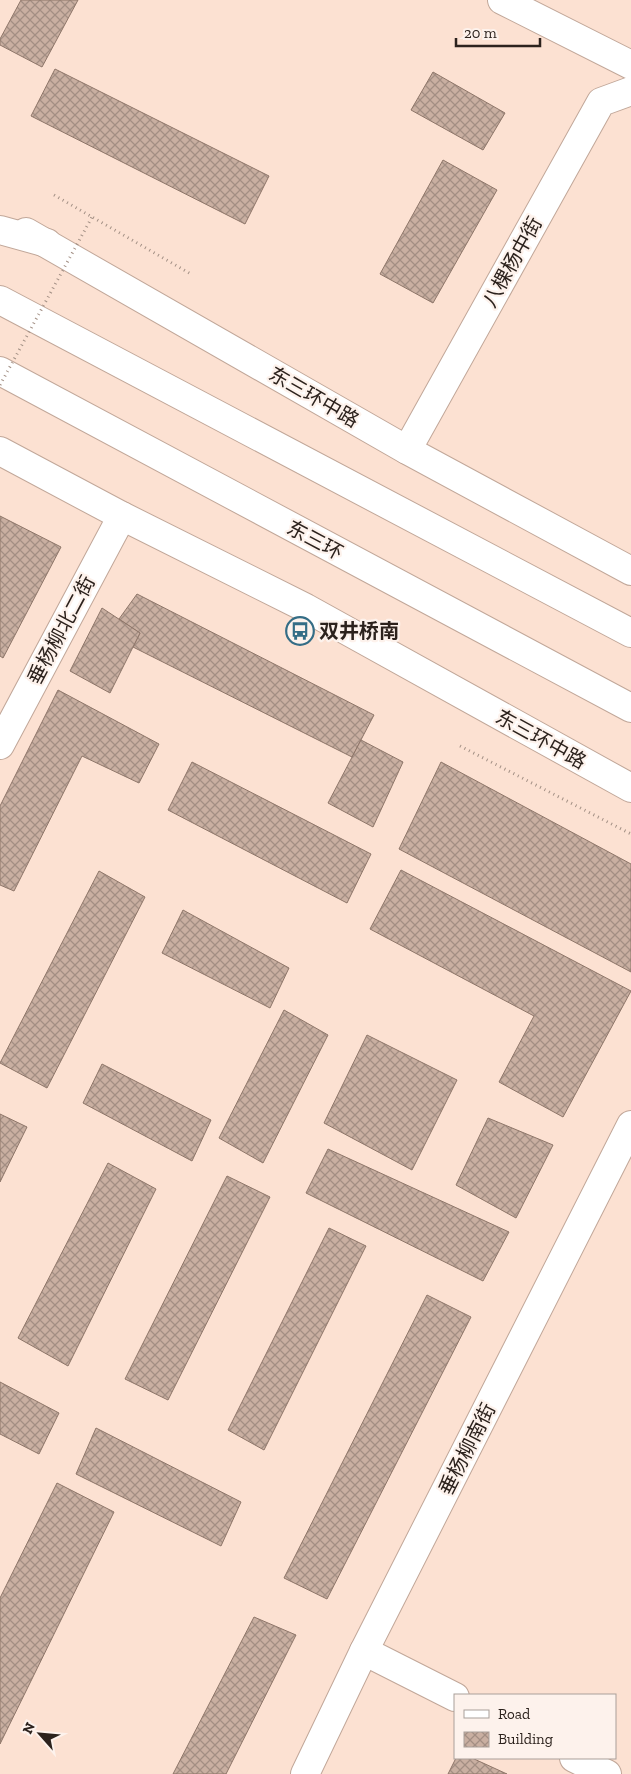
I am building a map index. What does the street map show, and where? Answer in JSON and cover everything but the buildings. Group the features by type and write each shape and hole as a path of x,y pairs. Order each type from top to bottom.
{"main road":[{"path":"502,0 631,65"},
{"name":"八棵杨中街","path":"407,450 601,102 631,91"},
{"name":"东三环中路","path":"0,218 47,243 407,450 631,571"},
{"path":"0,230 47,243"},
{"path":"0,300 631,633"},
{"name":"东三环","path":"0,371 631,708"},
{"name":"东三环中路","path":"0,451 122,516 306,608 631,788"},
{"name":"垂杨柳北二街","path":"0,745 122,516"},
{"name":"垂杨柳南街","path":"305,1774 364,1651 631,1124"},
{"path":"364,1651 454,1696"},
{"path":"576,1759 607,1774"}],"path":[{"path":"54,195 191,274"},
{"path":"0,385 92,217"},
{"path":"460,746 631,834"}],"place":[{"name":"双井桥南","path":"300,631"}]}
